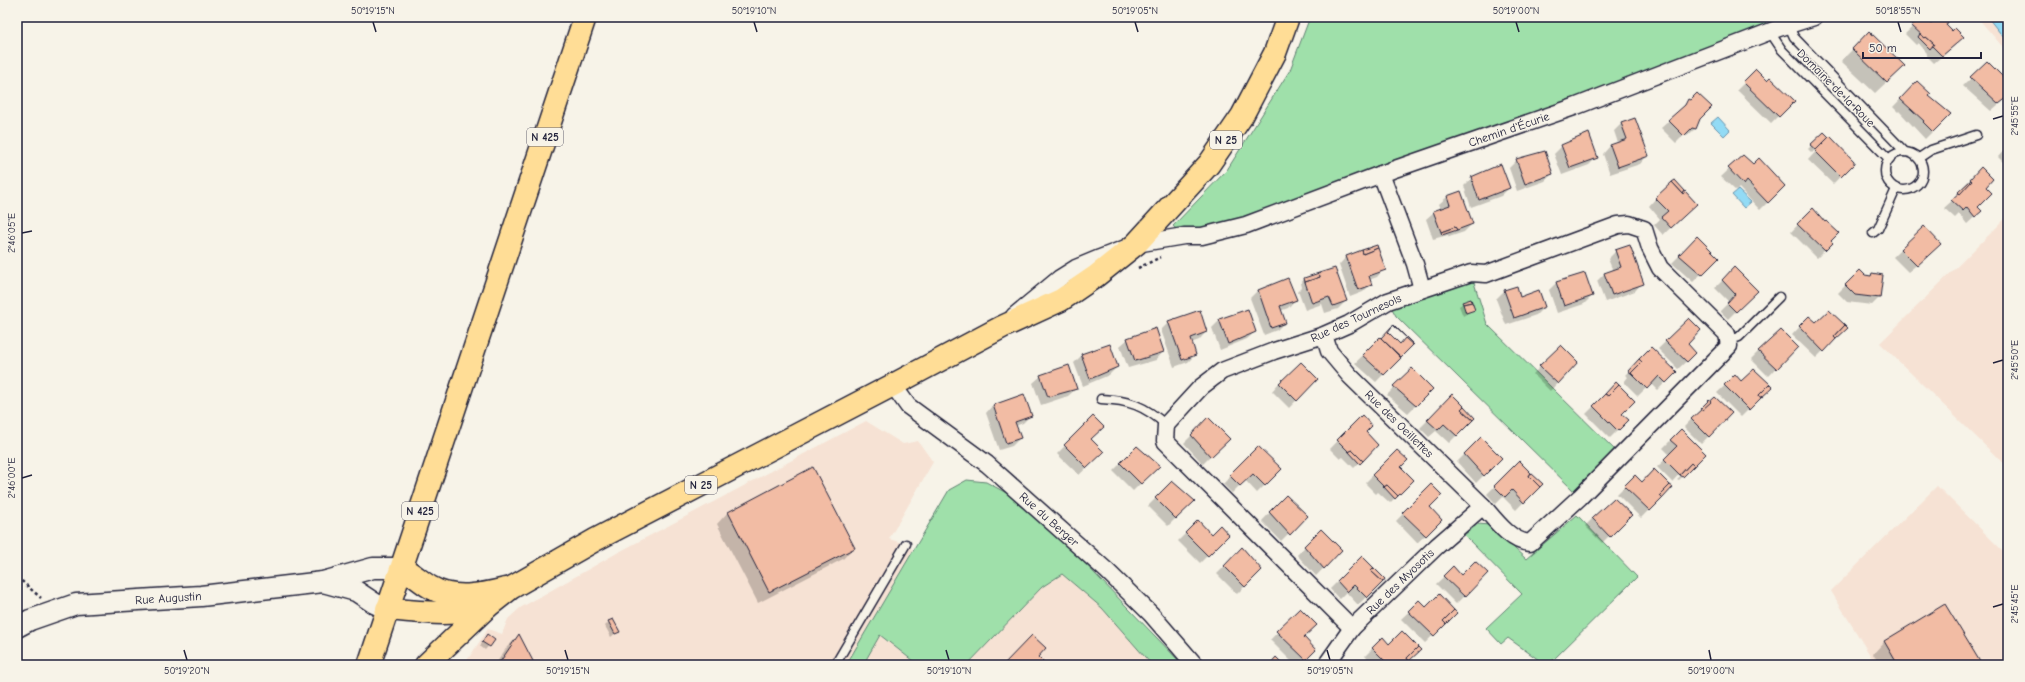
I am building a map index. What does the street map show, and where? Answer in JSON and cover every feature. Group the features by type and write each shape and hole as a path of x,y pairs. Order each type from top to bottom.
{"main road":[{"name":"N 425","path":"369,665 585,17"},
{"name":"N 25","path":"426,665 487,607 511,588 595,540 894,385 1002,327 1061,300 1096,276 1136,244 1208,164 1242,116 1275,53 1288,17"},
{"name":"N 25","path":"402,568 430,588 449,595 479,595 511,588"},
{"name":"N 25","path":"388,609 433,614 470,612 487,607"}],"street":[{"name":"Chemin d'Écurie","path":"1136,244 1184,236 1202,236 1246,225 1381,174 1574,107 1770,32 1814,17"},
{"path":"1381,174 1415,264 1422,289"},
{"path":"1169,209 1173,226 1184,236"},
{"name":"Rue des Tournesols","path":"1166,425 1201,387 1222,371 1274,351 1324,335 1349,324 1388,301 1471,273 1486,274 1618,225 1629,224 1644,229 1650,248 1660,268 1727,334 1729,343"},
{"name":"Rue des Oeillettes","path":"1324,335 1329,351 1350,376 1483,506 1497,522 1521,542 1530,543 1580,497 1729,343"},
{"name":"Rue du Berger","path":"894,385 908,406 987,464 1096,560 1151,614 1195,665"},
{"path":"1166,425 1165,441 1352,628"},
{"name":"Rue des Myosotis","path":"1326,665 1352,628 1437,546 1483,506"},
{"path":"323,582 373,568 402,568"},
{"path":"323,582 356,591 374,603 388,609"},
{"name":"Rue Augustin","path":"17,626 76,604 201,596 323,582"}],"lane":[{"path":"1789,26 1794,37 1905,152"},
{"name":"Domaine de la Roue","path":"1770,32 1782,50 1889,159"},
{"path":"1919,158 1931,150 1976,136"},
{"path":"1899,152 1915,155 1919,158 1924,170 1920,183 1910,190 1896,190 1891,186 1885,176 1885,170 1889,159 1899,152"},
{"path":"1873,233 1878,229 1896,190"},
{"path":"1729,343 1739,337 1779,297"},
{"path":"1101,399 1122,400 1136,405 1150,411 1166,425"},
{"path":"835,665 906,544"}],"path":[{"path":"1131,271 1166,255"},
{"path":"17,578 53,612"}],"shaded area":[{"path":"1977,17 2008,17 2008,53 1996,39"},
{"path":"2008,216 2008,468 1880,343"},
{"path":"866,421 903,444 918,441 933,462 889,539 906,544 913,550 846,665 464,665 488,629 502,634 508,619 520,608 617,553"},
{"path":"1937,486 2008,556 2008,665 1876,665 1831,591"},
{"path":"1062,574 1102,608 1152,665 967,665 1042,587"},
{"path":"880,635 918,665 863,665"}],"green space":[{"path":"1310,17 1763,17 1770,32 1246,225 1184,236 1173,226 1227,170 1290,70"},
{"path":"1471,273 1487,324 1621,456 1580,497 1396,316 1388,301"},
{"path":"967,480 986,482 1014,497 1073,551 1183,665 1152,665 1102,608 1062,574 1042,587 967,665 918,665 880,635 863,665 846,665 949,490"},
{"path":"1577,515 1637,577 1548,665 1546,665 1508,638 1501,644 1486,628 1522,594 1464,535 1478,524 1489,525 1526,559"}],"water":[{"path":"1992,17 2008,17 2008,43 1989,19"},
{"path":"1718,117 1730,130 1724,136 1711,123"},
{"path":"1738,190 1751,202 1744,208 1732,195"}],"building":[{"path":"1921,17 1924,17 1931,24 1938,17 1943,17 1948,22 1946,25 1952,31 1955,28 1964,37 1942,56 1932,46 1934,44 1912,26"},
{"path":"1869,31 1905,66 1887,83 1852,49"},
{"path":"1920,34 1934,44 1930,49 1918,37"},
{"path":"1987,61 2008,82 2008,97 1999,104 1970,77"},
{"path":"1756,69 1767,80 1770,77 1795,101 1779,117 1743,82"},
{"path":"1917,81 1931,94 1929,96 1951,114 1933,132 1923,122 1924,121 1900,99"},
{"path":"1697,93 1712,107 1700,119 1696,129 1692,128 1684,136 1668,120 1685,105 1688,99 1690,100"},
{"path":"1635,118 1649,156 1618,167 1610,145 1627,139 1621,123"},
{"path":"1824,132 1829,137 1816,150 1810,145"},
{"path":"1589,133 1598,158 1570,168 1561,145"},
{"path":"1830,136 1854,161 1854,164 1841,177 1815,151"},
{"path":"1545,151 1553,174 1525,184 1516,159"},
{"path":"1743,155 1753,164 1759,158 1785,186 1768,203 1747,181 1744,185 1728,168"},
{"path":"1501,164 1510,188 1479,200 1471,177"},
{"path":"1981,167 1993,179 1986,187 1992,193 1978,207 1982,211 1975,217 1967,207 1963,211 1951,200 1972,181 1970,179"},
{"path":"1675,180 1685,191 1683,194 1672,182"},
{"path":"1971,180 1972,181 1960,194 1958,192"},
{"path":"1672,182 1683,194 1685,191 1697,204 1671,228 1661,217 1668,211 1655,198"},
{"path":"1461,191 1473,224 1457,230 1455,227 1441,232 1433,211 1450,205 1447,196"},
{"path":"1813,208 1825,222 1826,221 1839,233 1831,241 1833,243 1825,251 1797,224"},
{"path":"1924,226 1941,244 1917,266 1900,249"},
{"path":"1455,227 1457,230 1442,235 1441,232"},
{"path":"1697,236 1719,258 1702,275 1679,255"},
{"path":"1377,245 1378,248 1363,254 1362,250"},
{"path":"1630,245 1644,284 1612,295 1604,273 1621,267 1615,250"},
{"path":"1378,248 1386,270 1369,276 1372,285 1358,290 1346,256 1362,250 1363,254"},
{"path":"1734,267 1758,291 1736,312 1727,303 1735,294 1722,280"},
{"path":"1335,268 1347,301 1333,306 1329,297 1312,303 1305,282 1320,277 1319,273"},
{"path":"1860,270 1865,275 1871,276 1872,273 1883,275 1880,298 1855,295 1845,285"},
{"path":"1319,273 1320,277 1305,282 1304,278"},
{"path":"1585,273 1593,296 1564,306 1556,282"},
{"path":"1288,278 1297,300 1280,306 1286,323 1271,328 1258,290"},
{"path":"1517,286 1520,297 1539,290 1545,307 1514,318 1504,290"},
{"path":"1471,299 1472,302 1463,304 1462,302"},
{"path":"1472,302 1475,310 1466,313 1463,304"},
{"path":"1248,309 1256,332 1228,344 1219,319"},
{"path":"1200,310 1207,332 1191,338 1196,355 1182,360 1168,321"},
{"path":"1829,310 1845,325 1834,337 1836,339 1824,352 1799,326 1809,316 1816,322"},
{"path":"1689,318 1701,330 1688,344 1696,353 1687,362 1665,341"},
{"path":"1393,324 1414,345 1393,325"},
{"path":"1393,325 1388,332 1400,344 1405,338 1413,345 1401,357 1381,338"},
{"path":"1845,325 1848,328 1836,339 1834,337"},
{"path":"1156,328 1164,352 1135,361 1127,338"},
{"path":"1781,330 1798,347 1777,369 1758,351"},
{"path":"1380,337 1401,358 1384,375 1362,355"},
{"path":"1110,344 1118,367 1090,379 1081,354"},
{"path":"1561,345 1578,362 1558,384 1539,366"},
{"path":"1651,347 1677,372 1666,383 1659,376 1647,389 1631,373 1642,362 1639,359"},
{"path":"1639,359 1642,362 1631,373 1628,371"},
{"path":"1301,362 1318,379 1297,401 1279,383"},
{"path":"1069,365 1077,389 1048,397 1040,375"},
{"path":"1412,368 1433,389 1416,406 1393,386"},
{"path":"1754,369 1770,384 1759,395 1761,398 1749,410 1724,385 1735,374 1741,381"},
{"path":"1616,382 1619,385 1608,396 1605,394"},
{"path":"1770,384 1773,387 1761,398 1759,395"},
{"path":"1619,385 1635,401 1622,414 1629,420 1618,431 1593,406 1605,394 1608,396"},
{"path":"1024,394 1032,416 1015,422 1021,438 1006,443 993,405"},
{"path":"1452,394 1464,406 1461,409 1473,420 1457,436 1444,424 1438,430 1427,420"},
{"path":"1715,397 1732,413 1709,437 1691,419"},
{"path":"1709,400 1711,402 1702,410 1700,409"},
{"path":"1464,406 1475,418 1473,420 1461,409"},
{"path":"1362,415 1372,426 1366,432 1378,445 1363,461 1352,450 1349,452 1337,440"},
{"path":"1093,416 1104,427 1091,439 1104,452 1087,468 1064,445"},
{"path":"1208,417 1230,439 1211,457 1191,435"},
{"path":"1681,429 1706,454 1694,466 1691,463 1680,475 1664,459 1677,446 1670,440"},
{"path":"1481,437 1502,458 1484,476 1464,454"},
{"path":"1137,446 1160,466 1141,484 1120,463"},
{"path":"1258,446 1282,469 1265,486 1253,474 1240,486 1229,475"},
{"path":"1352,450 1363,461 1360,464 1349,452"},
{"path":"1397,450 1408,460 1401,467 1414,480 1398,496 1387,485 1384,487 1372,475"},
{"path":"1519,461 1531,473 1529,476 1540,487 1524,503 1512,490 1505,497 1494,486"},
{"path":"1691,463 1694,466 1683,477 1680,475"},
{"path":"813,467 855,548 769,592 728,512"},
{"path":"1654,469 1670,485 1659,496 1662,499 1650,511 1624,486 1635,475 1642,482"},
{"path":"1531,473 1543,484 1540,487 1529,476"},
{"path":"1172,481 1195,501 1176,519 1155,498"},
{"path":"1431,484 1442,495 1430,507 1442,520 1426,536 1402,513"},
{"path":"1387,485 1398,496 1395,499 1384,487"},
{"path":"1670,485 1673,487 1662,499 1659,496"},
{"path":"1286,495 1308,516 1290,535 1269,512"},
{"path":"1614,498 1632,515 1610,537 1592,518"},
{"path":"1198,520 1211,534 1220,525 1229,535 1208,556 1185,533"},
{"path":"1321,529 1342,550 1324,569 1304,546"},
{"path":"1242,547 1262,570 1245,587 1224,566"},
{"path":"1362,556 1374,568 1371,571 1383,582 1367,598 1354,585 1347,592 1337,581"},
{"path":"1475,561 1488,573 1465,597 1443,576 1453,566 1461,575"},
{"path":"1374,568 1385,579 1383,582 1371,571"},
{"path":"1439,594 1454,610 1443,621 1446,624 1434,636 1408,611 1419,600 1426,607"},
{"path":"1945,604 1982,665 1898,665 1884,641"},
{"path":"1300,608 1317,625 1304,637 1316,650 1306,660 1276,631"},
{"path":"1454,610 1457,613 1446,624 1443,621"},
{"path":"613,619 620,632 615,634 608,621"},
{"path":"1402,631 1418,647 1407,658 1409,661 1405,665 1389,665 1372,648 1383,637 1389,644"},
{"path":"487,634 495,640 490,647 482,642"},
{"path":"519,634 535,665 498,665"},
{"path":"1032,635 1046,648 1038,657 1046,665 1003,665"},
{"path":"1418,647 1421,650 1409,661 1407,658"},
{"path":"1276,657 1284,665 1269,665"}]}
